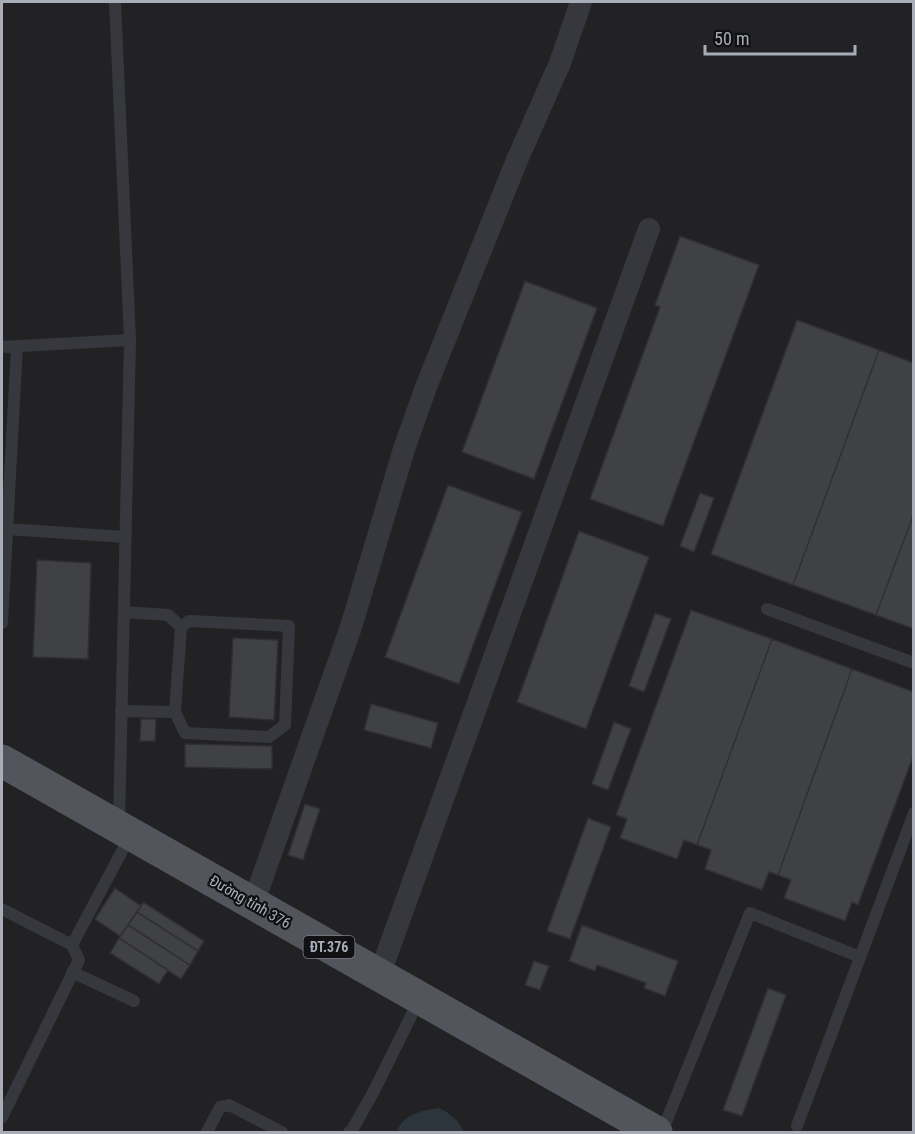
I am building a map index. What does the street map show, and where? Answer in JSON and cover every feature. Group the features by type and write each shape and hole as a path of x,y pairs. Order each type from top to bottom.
{"main road":[{"name":"Đường tỉnh 376","path":"2,761 656,1132"}],"street":[{"path":"253,904 351,627 404,449 426,387 517,160 560,63 581,2"},
{"path":"379,976 649,229"}],"lane":[{"path":"72,945 125,831 122,711 130,340 115,2"},
{"path":"2,347 130,340"},
{"path":"2,623 17,346"},
{"path":"7,529 126,537"},
{"path":"767,609 914,663"},
{"path":"124,612 168,615 181,627"},
{"path":"189,621 289,626 285,726 268,737 185,733 175,712 181,627 189,621"},
{"path":"122,711 175,712"},
{"path":"797,1126 914,813"},
{"path":"2,909 72,945 78,960 2,1117"},
{"path":"662,1132 750,913 860,957"},
{"path":"72,972 134,1001"},
{"path":"349,1132 374,1091 420,999"},
{"path":"207,1132 220,1107 229,1105 282,1132"}],"shaded area":[{"path":"2,2 913,2 913,1132 2,1132"},
{"path":"439,1108 454,1118 464,1132 397,1132 399,1126 408,1117"}],"building":[{"path":"680,236 759,265 663,526 590,499 660,307 655,305"},
{"path":"525,281 597,308 534,479 462,452"},
{"path":"797,320 879,350 793,585 711,554"},
{"path":"879,350 914,363 914,513 876,615 793,585"},
{"path":"448,485 522,512 459,684 385,657"},
{"path":"700,493 714,498 694,552 680,546"},
{"path":"914,513 914,629 876,615"},
{"path":"579,531 649,557 586,729 517,702"},
{"path":"37,560 91,563 88,659 33,657"},
{"path":"691,610 772,639 697,845 684,840 677,859 620,838 627,819 616,815"},
{"path":"655,613 671,619 644,692 629,686"},
{"path":"233,638 278,640 274,720 229,717"},
{"path":"772,639 852,669 778,875 769,872 762,890 705,869 711,850 697,845"},
{"path":"852,669 914,692 914,754 858,905 852,902 845,921 784,898 791,880 778,875"},
{"path":"371,704 438,723 431,748 364,730"},
{"path":"141,719 156,719 155,741 140,741"},
{"path":"614,722 631,729 608,790 592,784"},
{"path":"185,744 272,746 272,769 185,767"},
{"path":"305,804 320,809 303,860 288,855"},
{"path":"588,818 611,827 570,939 547,931"},
{"path":"115,888 141,906 120,936 95,919"},
{"path":"143,902 204,941 198,951 137,912"},
{"path":"137,912 198,951 190,965 128,925"},
{"path":"128,925 190,965 181,979 119,938"},
{"path":"582,925 678,961 665,996 644,988 646,983 597,965 595,971 569,961"},
{"path":"119,938 168,970 159,984 110,953"},
{"path":"534,961 549,966 540,990 525,985"},
{"path":"768,988 786,995 742,1116 723,1110"}]}
